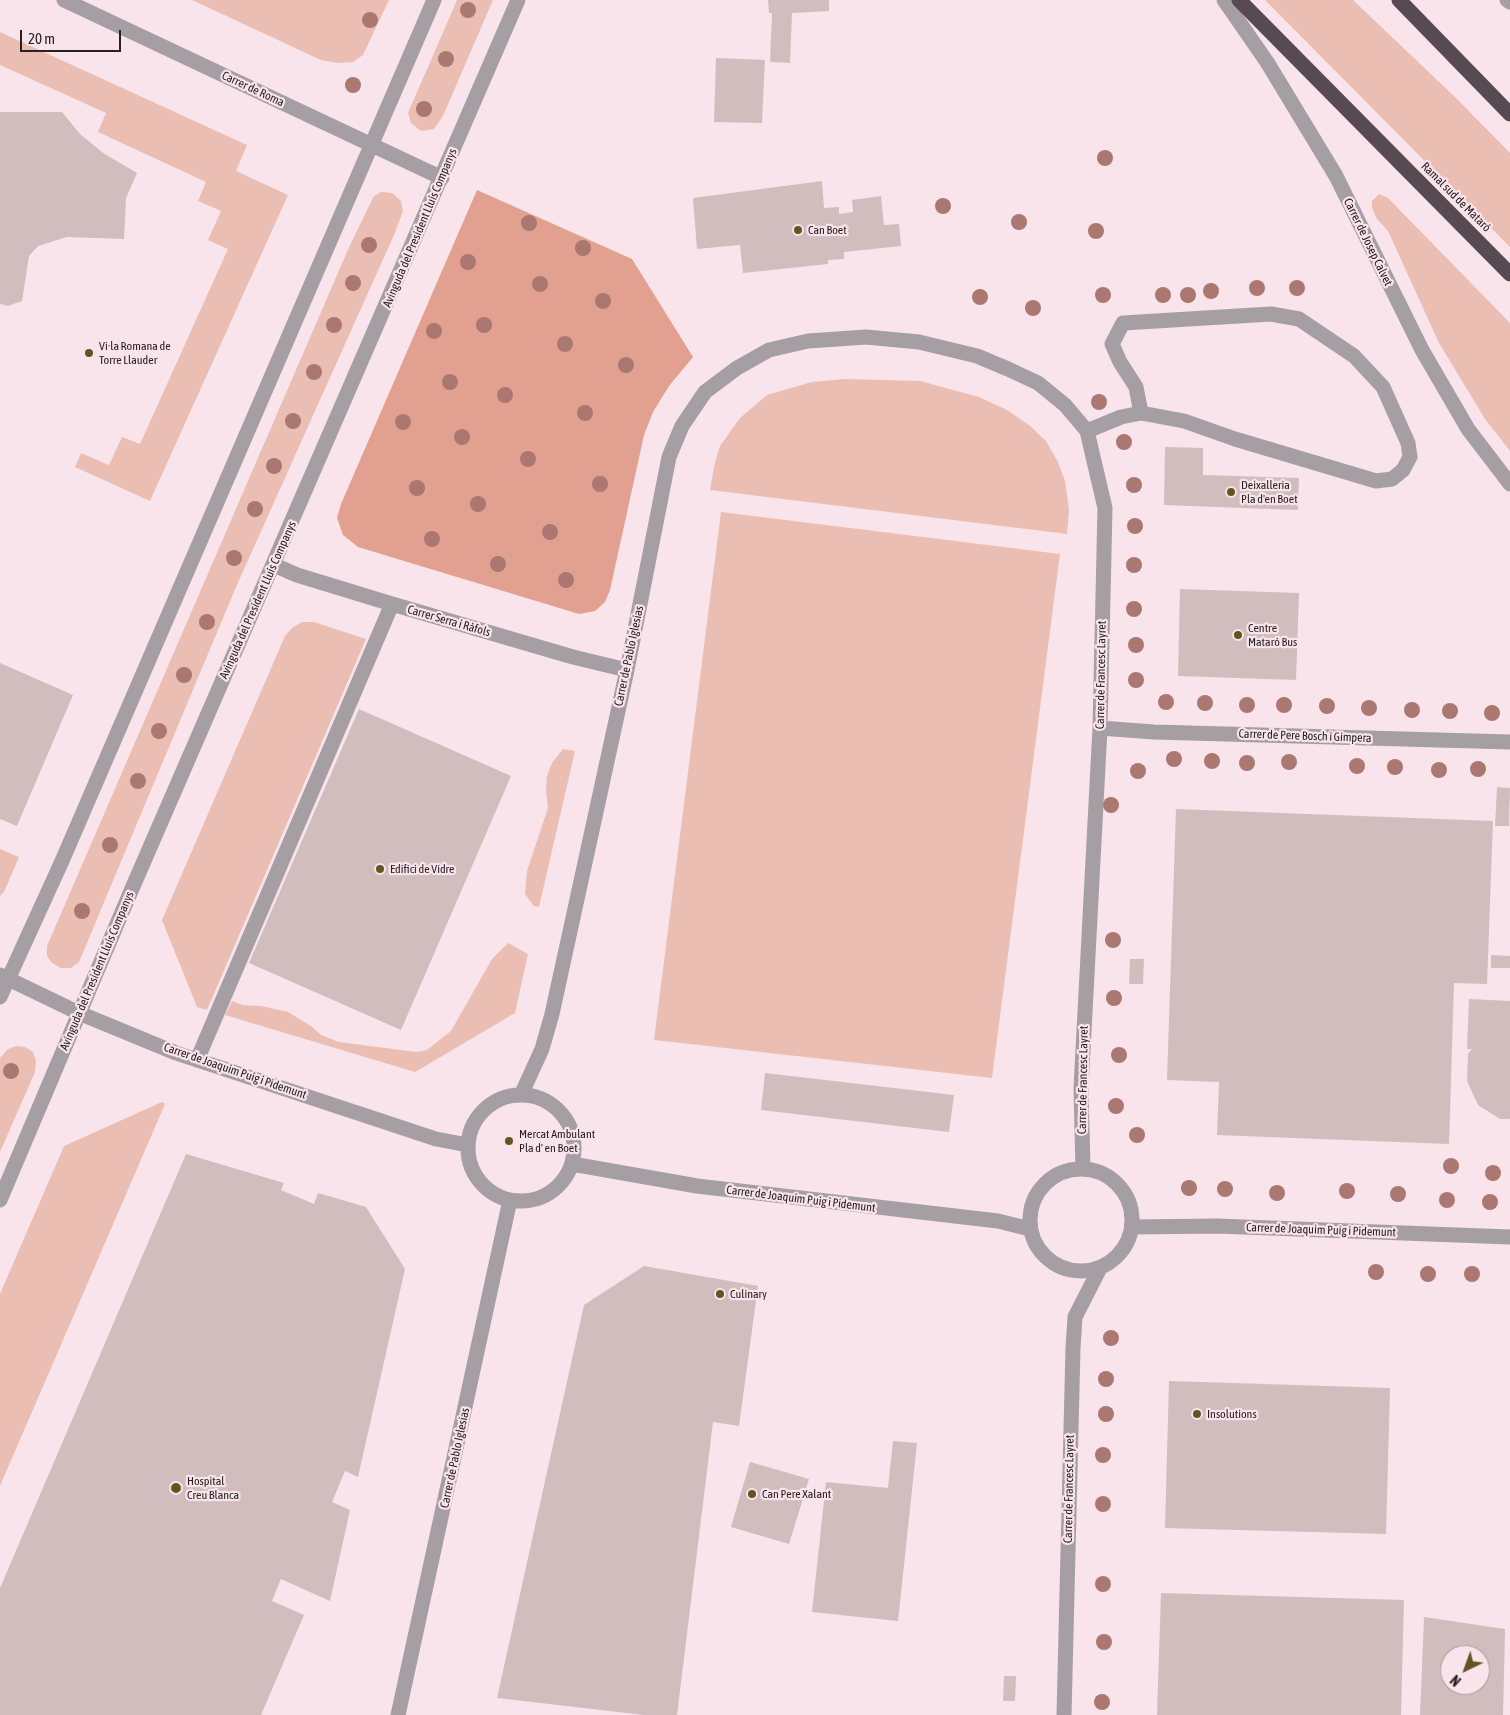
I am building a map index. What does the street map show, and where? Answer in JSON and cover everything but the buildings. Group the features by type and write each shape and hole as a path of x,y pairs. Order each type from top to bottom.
{"highway":[{"name":"Ramal sud de Mataró","path":"1239,0 1510,274"},
{"path":"1399,0 1510,114"}],"street":[{"name":"Carrer de Roma","path":"64,0 442,178"},
{"path":"0,997 4,977 62,861 434,0"},
{"name":"Avinguda del President Lluís Companys","path":"0,1200 79,1013 518,0"},
{"name":"Carrer de Josep Calvet","path":"1224,0 1267,62 1336,176 1422,350 1468,429 1510,484"},
{"path":"1087,431 1121,417 1141,412 1184,422 1376,481 1392,479 1403,470 1410,457 1408,443 1383,387 1354,356 1299,319 1270,314 1123,323 1112,344 1120,362 1136,387 1141,412"},
{"name":"Carrer de Francesc Layret","path":"866,337 919,342 977,356 1008,368 1038,382 1065,405 1087,431 1105,508 1100,728 1081,1088 1083,1169"},
{"name":"Carrer de Pablo Iglesias","path":"521,1095 542,1049 552,1014 627,670 669,457 682,426 705,392 737,368 768,350 808,341 866,337"},
{"name":"Carrer Serra i Ràfols","path":"274,565 297,575 392,604 573,657 627,670"},
{"path":"197,1060 392,604"},
{"name":"Carrer de Pere Bosch i Gimpera","path":"1100,728 1154,732 1510,742"},
{"name":"Carrer de Joaquim Puig i Pidemunt","path":"4,977 79,1013 197,1060 436,1139 468,1145"},
{"path":"521,1095 545,1101 564,1116 574,1139 572,1164 563,1181 548,1194 530,1201 510,1200 493,1193 479,1180 470,1164 468,1145 473,1126 484,1109 501,1099 521,1095"},
{"name":"Carrer de Joaquim Puig i Pidemunt","path":"572,1164 697,1186 998,1220 1030,1229"},
{"path":"1083,1169 1103,1174 1120,1187 1130,1205 1132,1226 1127,1242 1118,1256 1100,1268 1082,1271 1064,1269 1048,1260 1037,1246 1030,1229 1031,1210 1041,1188 1058,1174 1083,1169"},
{"name":"Carrer de Pablo Iglesias","path":"398,1715 510,1200"},
{"name":"Carrer de Joaquim Puig i Pidemunt","path":"1132,1226 1217,1226 1510,1237"},
{"name":"Carrer de Francesc Layret","path":"1064,1715 1072,1348 1075,1317 1100,1268"}],"shaded area":[{"path":"192,0 389,0 363,55 353,62 337,63 321,60"},
{"path":"457,0 493,0 443,116 434,129 421,131 411,123 408,113"},
{"path":"1265,0 1353,0 1456,98 1510,153 1510,247"},
{"path":"0,32 247,145 236,171 288,195 150,501 75,467 81,453 109,465 122,437 140,444 228,249 208,240 221,211 198,201 206,182 98,132 106,113 0,65"},
{"path":"477,190 632,259 693,357 669,386 653,412 644,435 610,590 605,602 595,611 579,614 358,547 343,535 337,518 341,504"},
{"path":"381,192 392,193 401,201 403,211 394,235 236,587 79,962 71,968 61,968 52,963 47,956 47,946 350,245 374,196"},
{"path":"1379,194 1388,198 1510,323 1510,451 1485,419 1439,343 1388,231 1377,219 1372,208 1372,201"},
{"path":"844,379 920,381 979,397 1007,410 1029,425 1046,441 1058,462 1065,481 1069,510 1067,534 710,490 720,446 740,418 767,395 812,382"},
{"path":"721,512 1060,554 992,1078 654,1040"},
{"path":"302,622 314,622 366,639 207,1010 197,1007 162,920 285,636 292,628"},
{"path":"563,749 575,751 539,907 534,906 525,894 527,871 548,808 547,776 552,763"},
{"path":"0,849 19,857 4,892 0,896"},
{"path":"508,943 528,954 515,1013 415,1072 225,1015 232,1001 243,1005 261,1006 288,1012 311,1026 321,1035 339,1042 416,1052 427,1050 451,1031 492,959"},
{"path":"16,1046 25,1047 33,1052 36,1061 35,1072 0,1152 0,1058 8,1049"},
{"path":"162,1102 165,1104 0,1486 0,1294 64,1146"}],"place":[{"name":"Can Boet","path":"798,230"},
{"name":"Vi·la Romana de Torre Llauder","path":"89,353"},
{"name":"Deixalleria Pla d'en Boet","path":"1231,492"},
{"name":"Centre Mataró Bus","path":"1238,635"},
{"name":"Edifici de Vidre","path":"380,869"},
{"name":"Mercat Ambulant Pla d' en Boet","path":"509,1141"},
{"name":"Culinary","path":"720,1294"},
{"name":"Insolutions","path":"1197,1414"},
{"name":"Hospital Creu Blanca","path":"176,1488"},
{"name":"Can Pere Xalant","path":"752,1494"}]}
